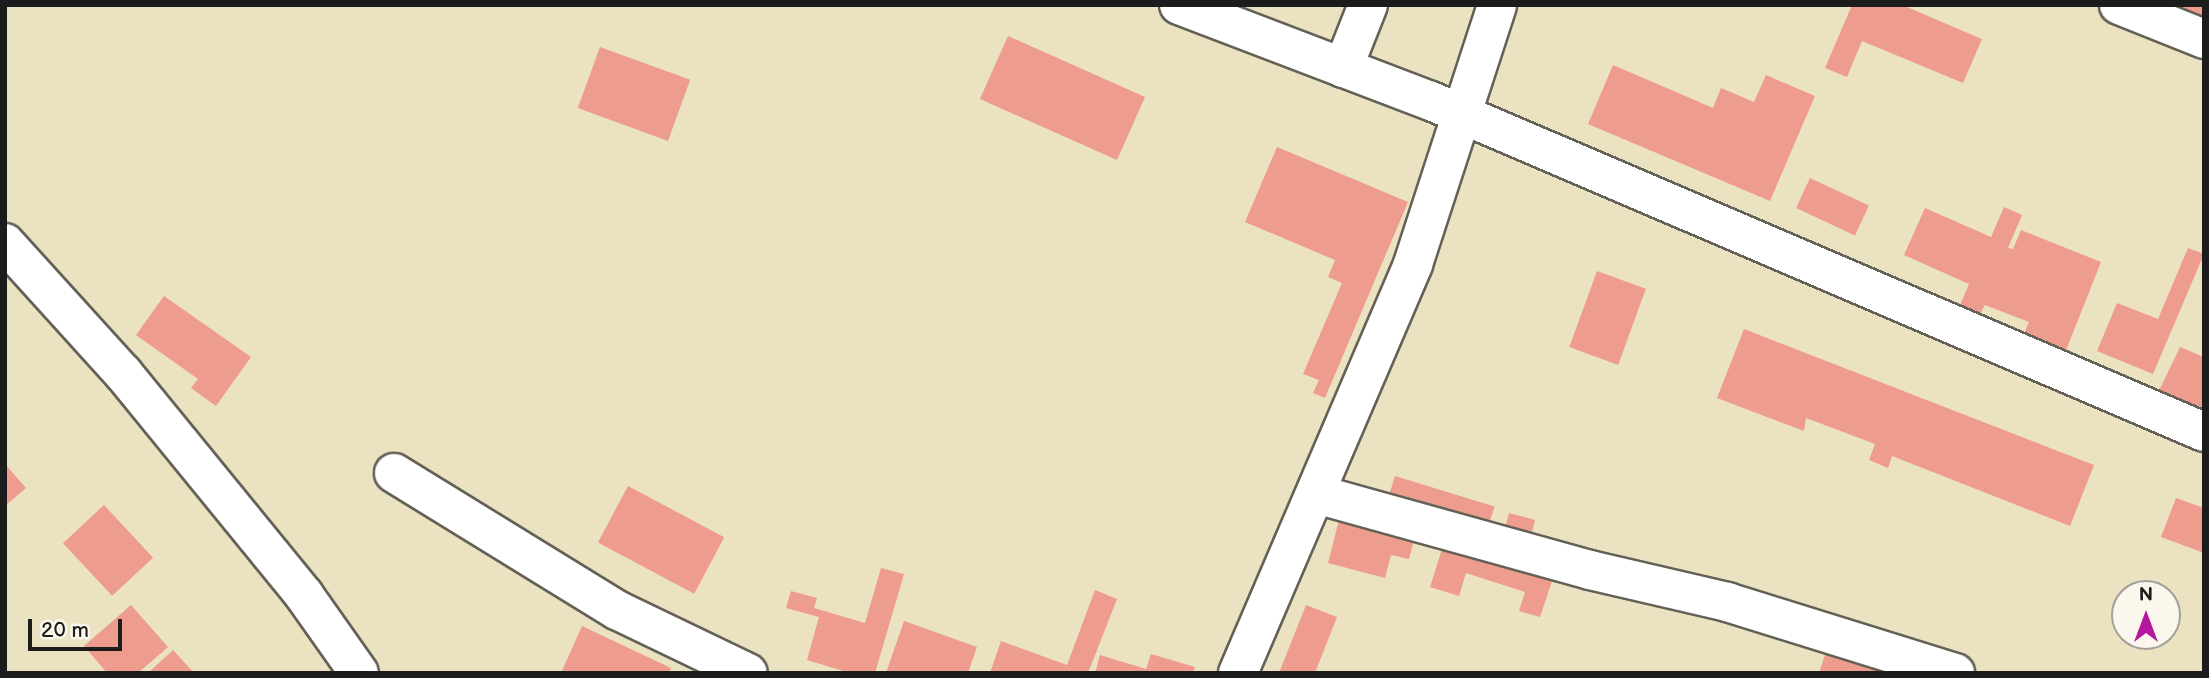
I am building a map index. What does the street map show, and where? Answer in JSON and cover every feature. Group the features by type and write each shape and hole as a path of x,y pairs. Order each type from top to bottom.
{"street":[{"path":"1179,5 1462,115 2204,432"},
{"path":"1343,68 1368,5"},
{"path":"1238,673 1413,264 1497,5"},
{"path":"2119,5 2204,40"},
{"path":"5,243 123,373 304,595 359,673"},
{"path":"394,473 617,610 748,673"},
{"path":"1316,494 1590,570 1727,602 1955,673"}],"building":[{"path":"1852,5 1902,5 1982,39 1963,83 1862,41 1847,77 1825,68"},
{"path":"2167,5 2204,5 2204,22"},
{"path":"1008,36 1145,97 1117,160 980,99"},
{"path":"600,47 690,80 668,141 578,108"},
{"path":"1613,65 1713,108 1721,88 1754,102 1766,75 1815,96 1770,201 1588,124"},
{"path":"1277,147 1408,202 1325,398 1313,393 1319,380 1303,374 1342,283 1328,277 1335,260 1245,222"},
{"path":"1810,178 1869,205 1855,235 1796,208"},
{"path":"2004,207 2022,215 2008,248 2013,249 2021,230 2101,262 2061,363 2019,346 2029,322 1985,305 1977,319 1958,310 1969,284 1904,255 1925,208 1991,237"},
{"path":"2188,248 2204,254 2153,374 2097,351 2117,303 2158,319"},
{"path":"1597,271 1646,289 1618,365 1569,347"},
{"path":"164,296 251,357 216,406 191,388 198,379 136,335"},
{"path":"1744,329 2094,465 2070,526 1892,456 1888,468 1869,460 1875,444 1806,418 1804,431 1717,398"},
{"path":"2180,347 2204,357 2204,416 2157,395"},
{"path":"5,464 26,488 5,506"},
{"path":"1395,476 1494,506 1488,526 1389,496"},
{"path":"628,486 724,537 694,594 598,543"},
{"path":"2176,498 2204,508 2204,553 2161,537"},
{"path":"104,505 153,558 112,596 63,543"},
{"path":"1509,513 1535,520 1530,539 1504,532"},
{"path":"1339,520 1414,540 1409,559 1391,555 1385,578 1328,563"},
{"path":"1443,546 1552,581 1540,617 1519,611 1525,592 1466,573 1459,596 1430,587"},
{"path":"881,568 904,574 875,673 850,673 807,660 819,617 786,608 791,591 817,598 814,608 865,623"},
{"path":"1095,590 1117,599 1088,673 990,673 1001,641 1067,665"},
{"path":"131,605 168,647 138,673 107,673 84,646"},
{"path":"1306,605 1337,617 1315,673 1279,673"},
{"path":"904,621 977,647 968,673 886,673"},
{"path":"582,626 671,668 669,673 561,673"},
{"path":"173,650 194,673 148,673"},
{"path":"1826,652 1886,672 1886,673 1819,673"},
{"path":"1151,654 1195,667 1193,673 1095,673 1100,655 1146,669"}]}
